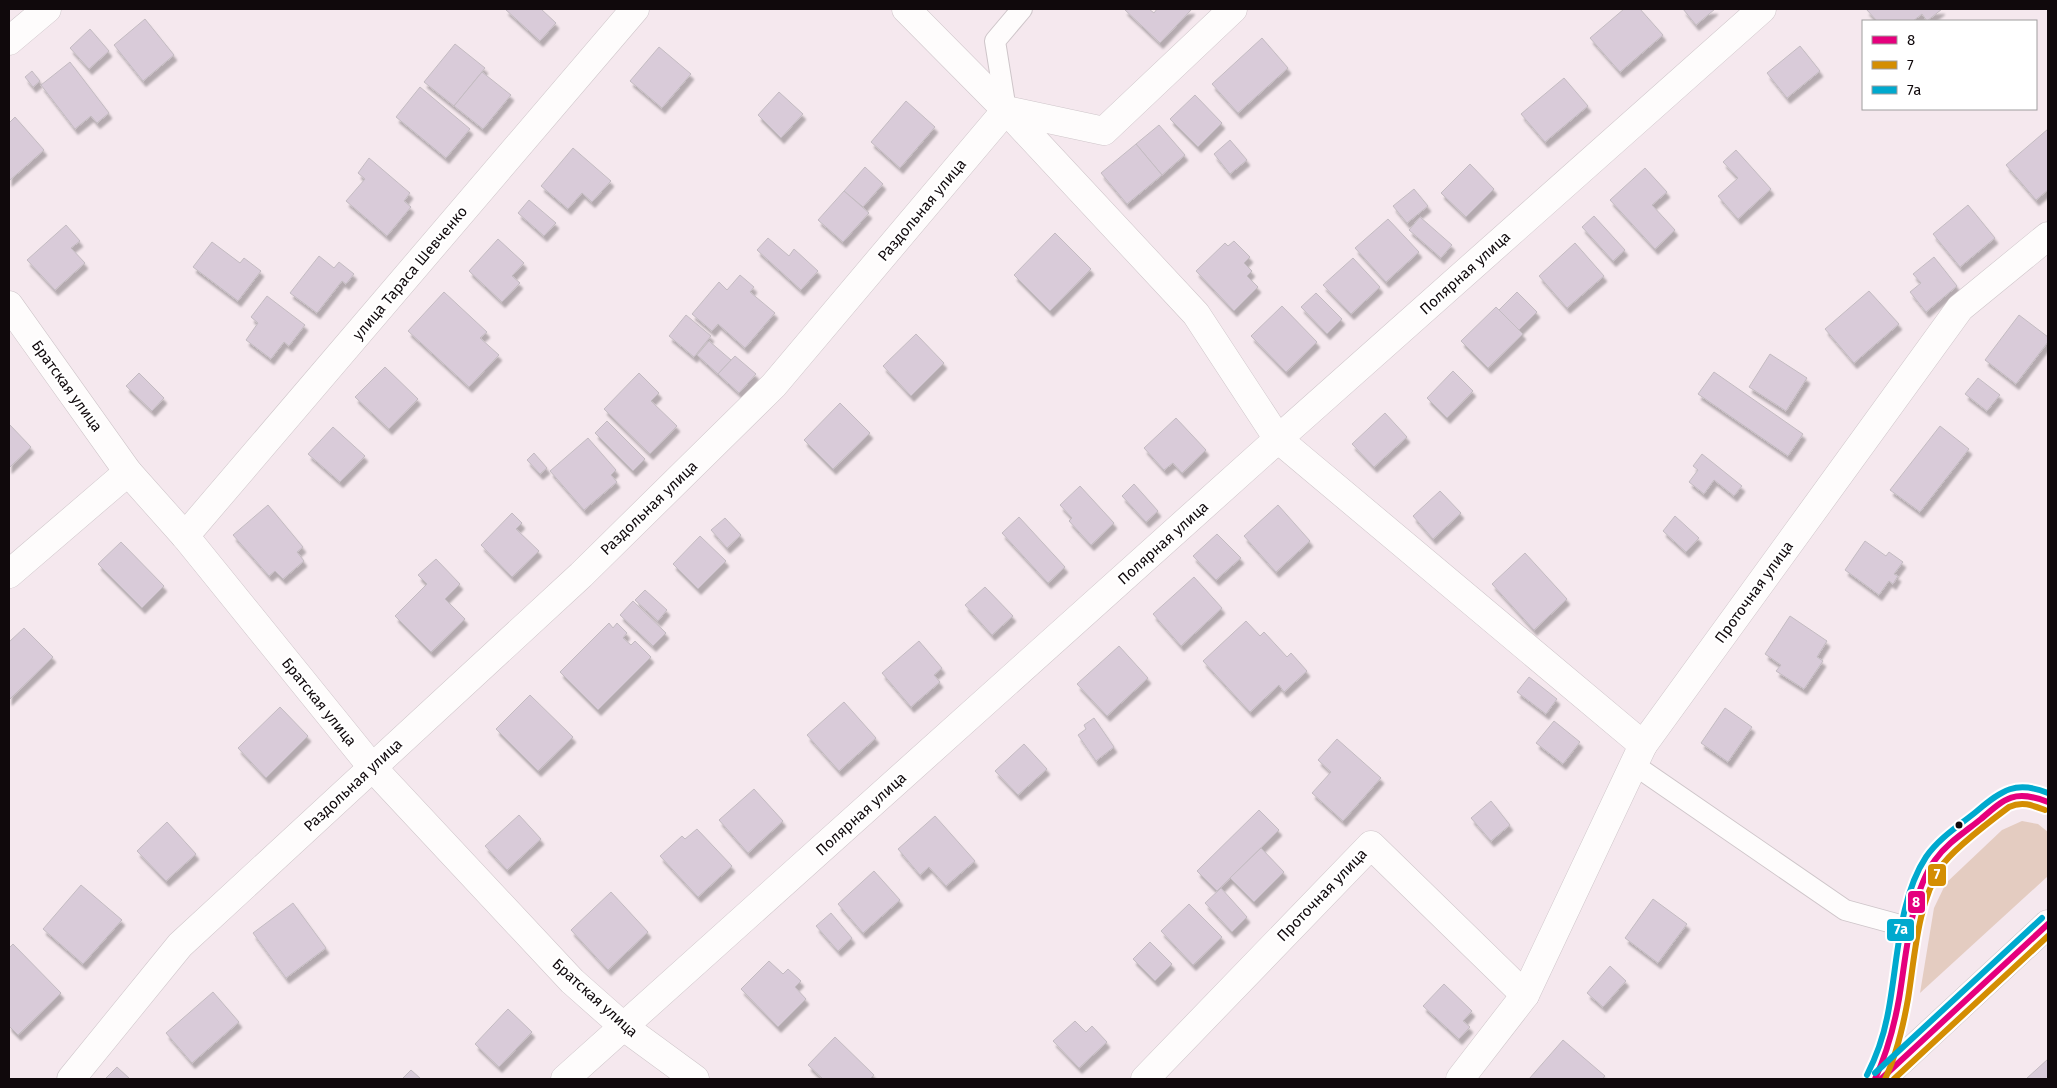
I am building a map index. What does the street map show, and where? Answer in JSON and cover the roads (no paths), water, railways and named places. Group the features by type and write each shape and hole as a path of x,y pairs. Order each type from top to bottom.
{"street":[{"path":"9,41 47,9"},
{"name":"улица Тараса Шевченко","path":"185,536 635,9"},
{"path":"906,9 1006,110 1196,314 1278,439 1638,754"},
{"path":"1006,110 1104,131 1233,9"},
{"name":"Полярная улица","path":"565,1079 1278,439 1762,9"},
{"name":"Раздольная улица","path":"71,1079 180,945 581,575 774,385 1006,110"},
{"name":"Проточная улица","path":"1460,1079 1525,995 1638,754 1960,308 2048,236"},
{"name":"Братская улица","path":"9,305 128,472 185,536 372,767 572,981 624,1027 695,1079"},
{"path":"9,574 128,472"},
{"name":"Проточная улица","path":"1145,1079 1371,845 1525,995"},
{"path":"1881,1079 2048,924"}],"lane":[{"path":"1006,110 995,41 1022,9"},
{"path":"1638,754 1845,910 1910,928"},
{"path":"1874,1079 1883,1064 1891,1038 1910,928 1920,889 1935,860 2004,798 2026,794 2048,802"}]}
